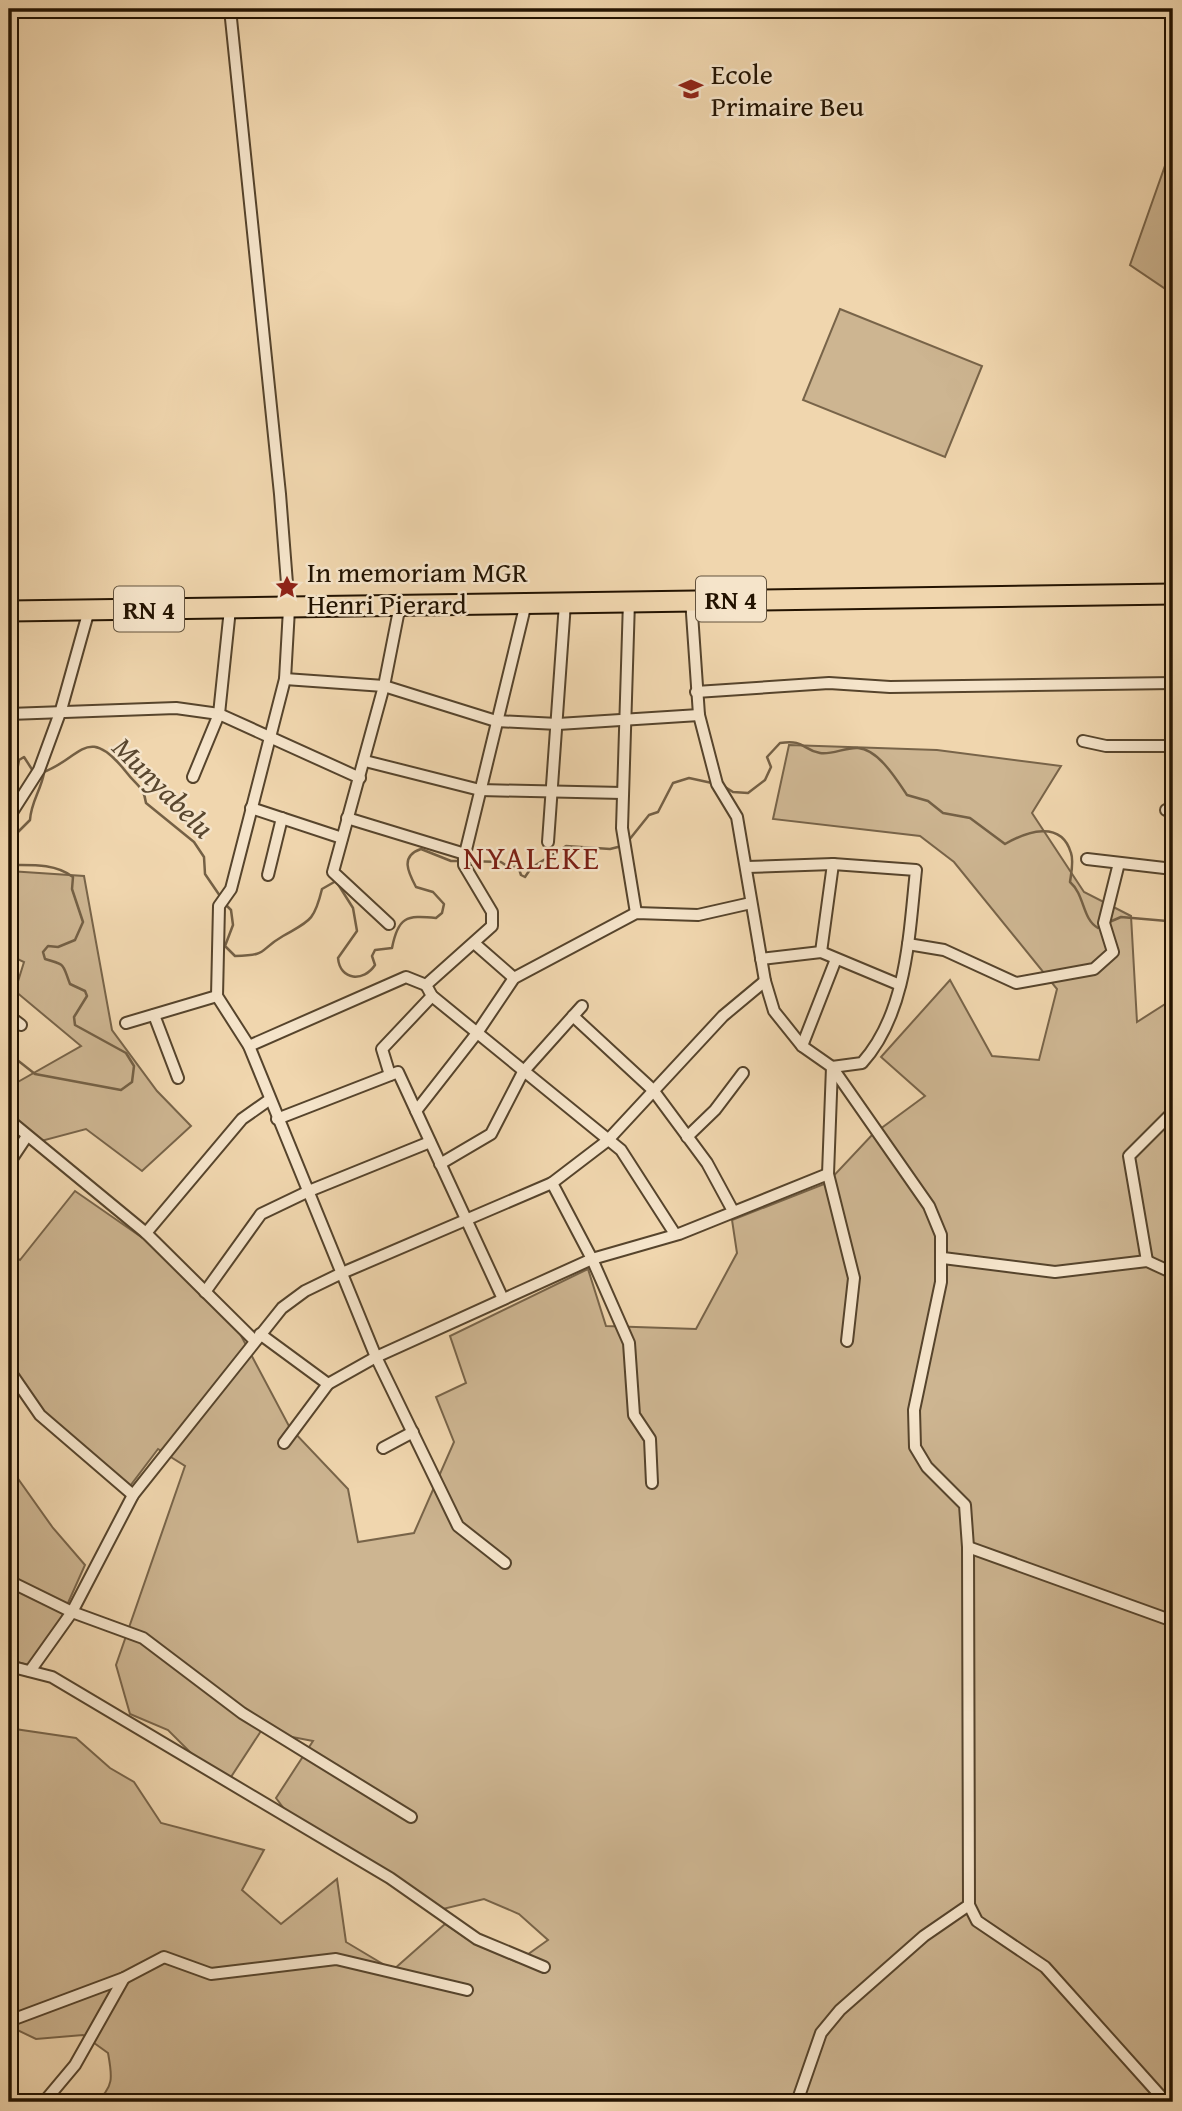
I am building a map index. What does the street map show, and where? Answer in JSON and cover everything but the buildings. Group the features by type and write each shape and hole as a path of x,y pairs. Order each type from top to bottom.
{"highway":[{"name":"RN 4","path":"9,611 1173,594"}],"street":[{"path":"230,9 280,494 289,609 285,679 231,889 219,906 217,996 249,1045 276,1119 309,1191 376,1357 457,1526 505,1563"},
{"path":"691,599 699,715 717,784 737,817 765,981 774,1011 802,1046 832,1067 929,1206 941,1235 941,1282 914,1410 915,1447 927,1467 965,1505 968,1547 969,1905 977,1921 1045,1967 1166,2102"},
{"path":"629,601 622,828 636,914"},
{"path":"426,985 492,926 492,912 464,859 526,603"},
{"path":"548,842 565,603"},
{"path":"389,923 333,872 384,686 400,606"},
{"path":"193,777 219,714 230,609"},
{"path":"9,817 37,774 61,710 89,610"},
{"path":"285,679 384,686 496,721 558,724 699,715"},
{"path":"696,692 829,683 904,687 1173,683"},
{"path":"9,714 61,710 176,708 219,714 360,778"},
{"path":"1083,741 1106,746 1173,746"},
{"path":"365,761 480,790 551,794 623,793"},
{"path":"251,808 342,838"},
{"path":"268,875 282,818"},
{"path":"347,818 464,859"},
{"path":"1087,859 1173,869"},
{"path":"908,944 944,950 1016,983 1094,969 1113,952 1105,926 1119,863"},
{"path":"747,867 833,864 916,870 908,944 900,985 880,1044 862,1063 832,1067"},
{"path":"821,953 833,864"},
{"path":"416,1111 477,1033 514,978 636,914 698,915 751,902"},
{"path":"474,943 514,978"},
{"path":"761,959 821,953 900,985"},
{"path":"802,1046 836,958"},
{"path":"249,1045 406,976 426,985 432,996 621,1150 676,1234"},
{"path":"30,1671 72,1612 133,1495 282,1308 305,1291 342,1273 552,1183 607,1141 723,1016 765,981"},
{"path":"126,1023 217,996"},
{"path":"390,1075 382,1049 432,996"},
{"path":"440,1164 491,1134 523,1072 582,1006"},
{"path":"154,1015 178,1078"},
{"path":"9,1016 21,1025"},
{"path":"573,1016 653,1090 707,1163 733,1211"},
{"path":"832,1067 828,1174 854,1279 847,1340"},
{"path":"276,1119 398,1072 503,1299"},
{"path":"687,1137 715,1110 743,1073"},
{"path":"146,1233 242,1119 269,1100"},
{"path":"1147,1261 1129,1156 1173,1111"},
{"path":"9,1120 146,1233 205,1292 257,1337 328,1384"},
{"path":"9,1163 27,1136"},
{"path":"205,1292 261,1214 309,1191 430,1142"},
{"path":"284,1443 328,1384 376,1357 592,1259 676,1234 828,1174"},
{"path":"552,1183 592,1259 629,1343 634,1415 650,1439 652,1483"},
{"path":"943,1258 1055,1272 1147,1261 1173,1273"},
{"path":"9,1370 40,1415 133,1495"},
{"path":"383,1448 413,1432"},
{"path":"968,1547 1173,1621"},
{"path":"9,1581 72,1612 143,1638 242,1713 411,1817"},
{"path":"9,1666 52,1677 390,1878 477,1939 544,1967"},
{"path":"797,2102 821,2033 840,2010 925,1936 969,1905"},
{"path":"9,2021 124,1978 164,1957 211,1974 337,1959 467,1990"},
{"path":"44,2102 75,2065 124,1978"}],"shaded area":[{"path":"1173,143 1173,294 1130,265"},
{"path":"840,309 982,366 945,457 803,400"},
{"path":"789,745 937,750 1061,766 1032,813 1084,892 1131,916 1137,1022 1173,999 1173,2102 95,2102 109,2086 108,2053 83,2035 36,2039 9,2026 9,1725 15,1729 76,1738 110,1768 134,1782 161,1823 264,1850 242,1890 281,1924 337,1879 346,1942 393,1970 445,1924 475,1944 517,1962 548,1940 519,1914 484,1899 443,1909 390,1872 294,1822 276,1798 313,1741 261,1731 229,1780 202,1764 168,1730 130,1714 116,1665 185,1466 158,1449 127,1490 17,1389 9,1398 9,1253 20,1260 75,1191 147,1241 237,1328 290,1428 348,1489 358,1542 414,1533 454,1442 436,1397 466,1383 450,1336 588,1269 606,1326 696,1329 737,1253 732,1220 827,1183 872,1135 925,1096 881,1057 950,980 992,1056 1039,1060 1057,989 954,862 920,836 773,819"},
{"path":"9,871 84,876 112,1030 157,1091 191,1126 142,1171 86,1129 30,1144 9,1128 9,1087 81,1046 15,991 24,962 9,955"},
{"path":"9,1466 53,1528 85,1565 55,1632 28,1665 9,1660 9,1602 13,1588 9,1586"}],"waterway":[{"name":"Munyabelu","path":"722,785 733,792 748,793 765,780 771,767 767,757 780,743 794,742 820,753 853,748 865,750 880,759 907,795 928,801 943,813 970,818 1005,844 1042,831 1059,836 1066,842 1072,856 1070,882 1075,887 1089,919 1098,928 1102,926"},
{"name":"Munyabelu","path":"41,773 84,749 102,749 139,786 146,803 194,842 204,857 205,874 220,896"},
{"name":"Munyabelu","path":"9,782 16,776 19,760 24,757 33,771"},
{"path":"9,841 30,820 44,773"},
{"name":"Munyabelu","path":"629,840 649,815 658,812 673,783 689,778 712,783"},
{"name":"Munyabelu","path":"468,861 501,862 510,868 518,866 521,875 525,877 531,868 566,846 610,849 622,846"},
{"name":"Munyabelu","path":"226,905 231,910 233,925 225,946 235,956 254,955 309,919 322,889 336,881 353,908 357,931 338,958 343,971 348,975 359,976 370,971 375,965 372,956 375,950 392,948 397,930 405,920 417,917 436,918 442,913 444,904 433,892 416,887 408,865 410,856 421,849 451,861 462,861"},
{"path":"9,865 51,867 73,877 72,889 83,922 75,940 58,947 48,946 43,952 45,959 60,964 70,984 85,991 87,996 74,1017 75,1025 126,1053 134,1066 132,1082 121,1090 35,1074 16,1059 9,1063"},
{"name":"Munyabelu","path":"1107,923 1121,917 1167,921 1173,932"}],"place":[{"name":"Ecole Primaire Beu","path":"691,89"},
{"name":"In memoriam MGR Henri Pierard","path":"287,587"}],"district":[{"name":"NYALEKE","path":"532,857"}]}
